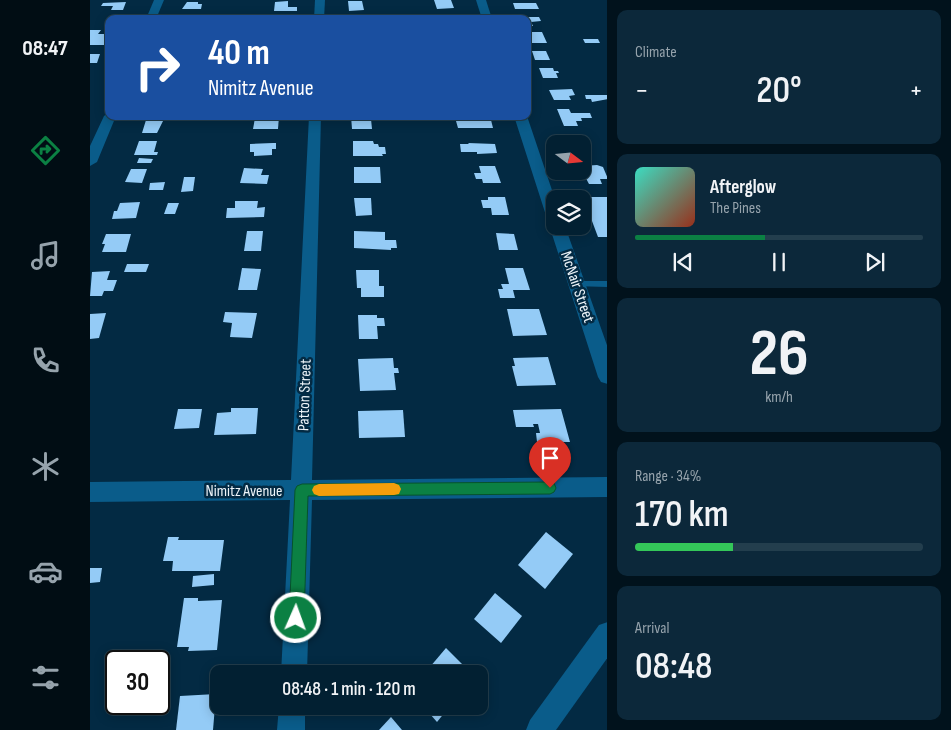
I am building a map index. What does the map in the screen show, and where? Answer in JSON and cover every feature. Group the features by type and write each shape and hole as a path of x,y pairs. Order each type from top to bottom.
{"street":[{"path":"153,15 159,0"},
{"path":"319,15 320,0"},
{"path":"481,0 486,15"},
{"path":"90,162 108,120"},
{"name":"Patton Street","path":"294,665 315,120"},
{"path":"521,120 546,194"},
{"name":"McNair Street","path":"560,235 607,377"},
{"name":"Nimitz Avenue","path":"90,492 607,487"},
{"path":"540,730 607,634"},
{"path":"291,730 292,715"}],"lane":[{"path":"576,284 607,284"}],"building":[{"path":"434,0 451,0 454,8 437,9"},
{"path":"288,1 288,7 297,7 297,11 274,11 275,2"},
{"path":"348,1 362,1 364,10 349,11"},
{"path":"126,2 123,10 111,10 113,6 101,6 103,3"},
{"path":"187,2 202,4 201,9 182,9"},
{"path":"513,3 536,3 539,9 515,9"},
{"path":"531,17 539,17 541,21 531,22"},
{"path":"90,30 101,30 98,34 105,34 105,45 90,45"},
{"path":"531,32 542,32 547,43 531,43"},
{"path":"583,39 598,39 600,43 585,43"},
{"path":"532,51 546,51 550,60 535,60"},
{"path":"90,54 100,54 97,63 90,63"},
{"path":"539,68 553,68 554,71 559,73 556,73 558,78 543,78"},
{"path":"572,89 575,95 569,96 571,100 554,100 549,90"},
{"path":"585,95 607,95 607,99 592,102 591,99 586,99"},
{"path":"557,109 569,109 571,113 590,113 592,118 581,118 582,121 576,121 578,126 564,126"},
{"path":"146,120 164,120 157,133 142,133"},
{"path":"255,120 279,120 278,129 253,129"},
{"path":"351,120 371,120 372,129 352,129"},
{"path":"491,120 493,128 458,128 456,121"},
{"path":"139,141 157,141 154,152 158,152 157,155 134,155"},
{"path":"353,141 373,141 379,147 385,147 386,154 382,154 383,156 353,156"},
{"path":"276,143 276,149 272,149 272,155 254,156 254,152 250,152 250,144"},
{"path":"460,144 495,144 497,153 477,154 477,152 461,152"},
{"path":"139,158 153,159 151,163 137,163"},
{"path":"591,165 603,167 607,179 600,179 602,184 589,184 587,180 591,180"},
{"path":"479,166 495,166 501,183 483,183 482,179 476,179 474,173 481,173"},
{"path":"354,167 380,167 381,183 354,183"},
{"path":"244,168 263,169 261,175 269,175 267,184 240,183"},
{"path":"131,169 147,169 142,183 125,182"},
{"path":"184,177 195,177 193,191 181,192"},
{"path":"165,182 163,190 149,190 150,183"},
{"path":"488,197 505,197 509,215 492,215 491,208 483,208 481,200 488,200"},
{"path":"591,197 607,197 607,237 598,237 591,218"},
{"path":"354,198 371,198 372,215 356,216"},
{"path":"235,201 258,201 257,208 265,207 264,217 226,218 227,208 235,208"},
{"path":"140,202 136,218 112,219 114,211 117,211 120,203"},
{"path":"168,203 179,203 175,214 164,214"},
{"path":"247,231 263,231 261,251 244,251"},
{"path":"354,231 385,232 385,240 396,240 397,248 391,248 391,250 354,248"},
{"path":"496,233 514,234 518,250 499,250"},
{"path":"106,234 131,234 126,252 102,252 105,244 102,244"},
{"path":"127,264 149,264 146,272 124,272"},
{"path":"242,268 261,269 257,290 238,290"},
{"path":"505,268 523,268 530,290 513,290 515,298 500,298 498,289 503,289 501,284 509,284"},
{"path":"356,270 379,270 379,286 384,286 384,297 361,297 361,288 357,288"},
{"path":"110,271 107,280 117,280 113,291 104,291 102,296 90,296 92,272"},
{"path":"507,309 539,309 547,335 513,336"},
{"path":"225,312 257,313 252,338 230,337 232,323 223,322"},
{"path":"106,313 99,338 90,339 90,314"},
{"path":"358,315 377,315 377,318 384,318 385,326 377,326 378,339 359,339"},
{"path":"548,357 556,385 517,386 512,366 515,366 513,358"},
{"path":"393,358 394,368 398,368 399,373 394,373 396,390 360,391 358,359"},
{"path":"231,408 258,408 256,434 214,435 217,413 231,412"},
{"path":"178,409 202,409 199,428 174,429"},
{"path":"561,409 570,442 537,442 536,433 540,433 538,424 533,424 534,427 516,427 513,410"},
{"path":"403,410 405,437 359,438 358,411"},
{"path":"546,532 573,554 545,589 518,565"},
{"path":"168,537 179,537 178,540 224,540 220,571 172,571 173,561 163,561"},
{"path":"90,568 102,568 100,582 90,583"},
{"path":"214,574 214,585 192,587 193,576"},
{"path":"495,593 522,616 501,643 474,619"},
{"path":"184,598 198,598 198,601 222,600 217,650 188,651 189,647 177,647"},
{"path":"446,648 463,665 432,665"},
{"path":"210,694 210,715 214,715 213,730 176,730 180,696"},
{"path":"431,715 443,715 437,722"},
{"path":"391,717 402,730 379,730"}],"slow traffic":[{"path":"319,490 394,489"}],"route":[{"path":"296,618 302,490 550,488"}]}
